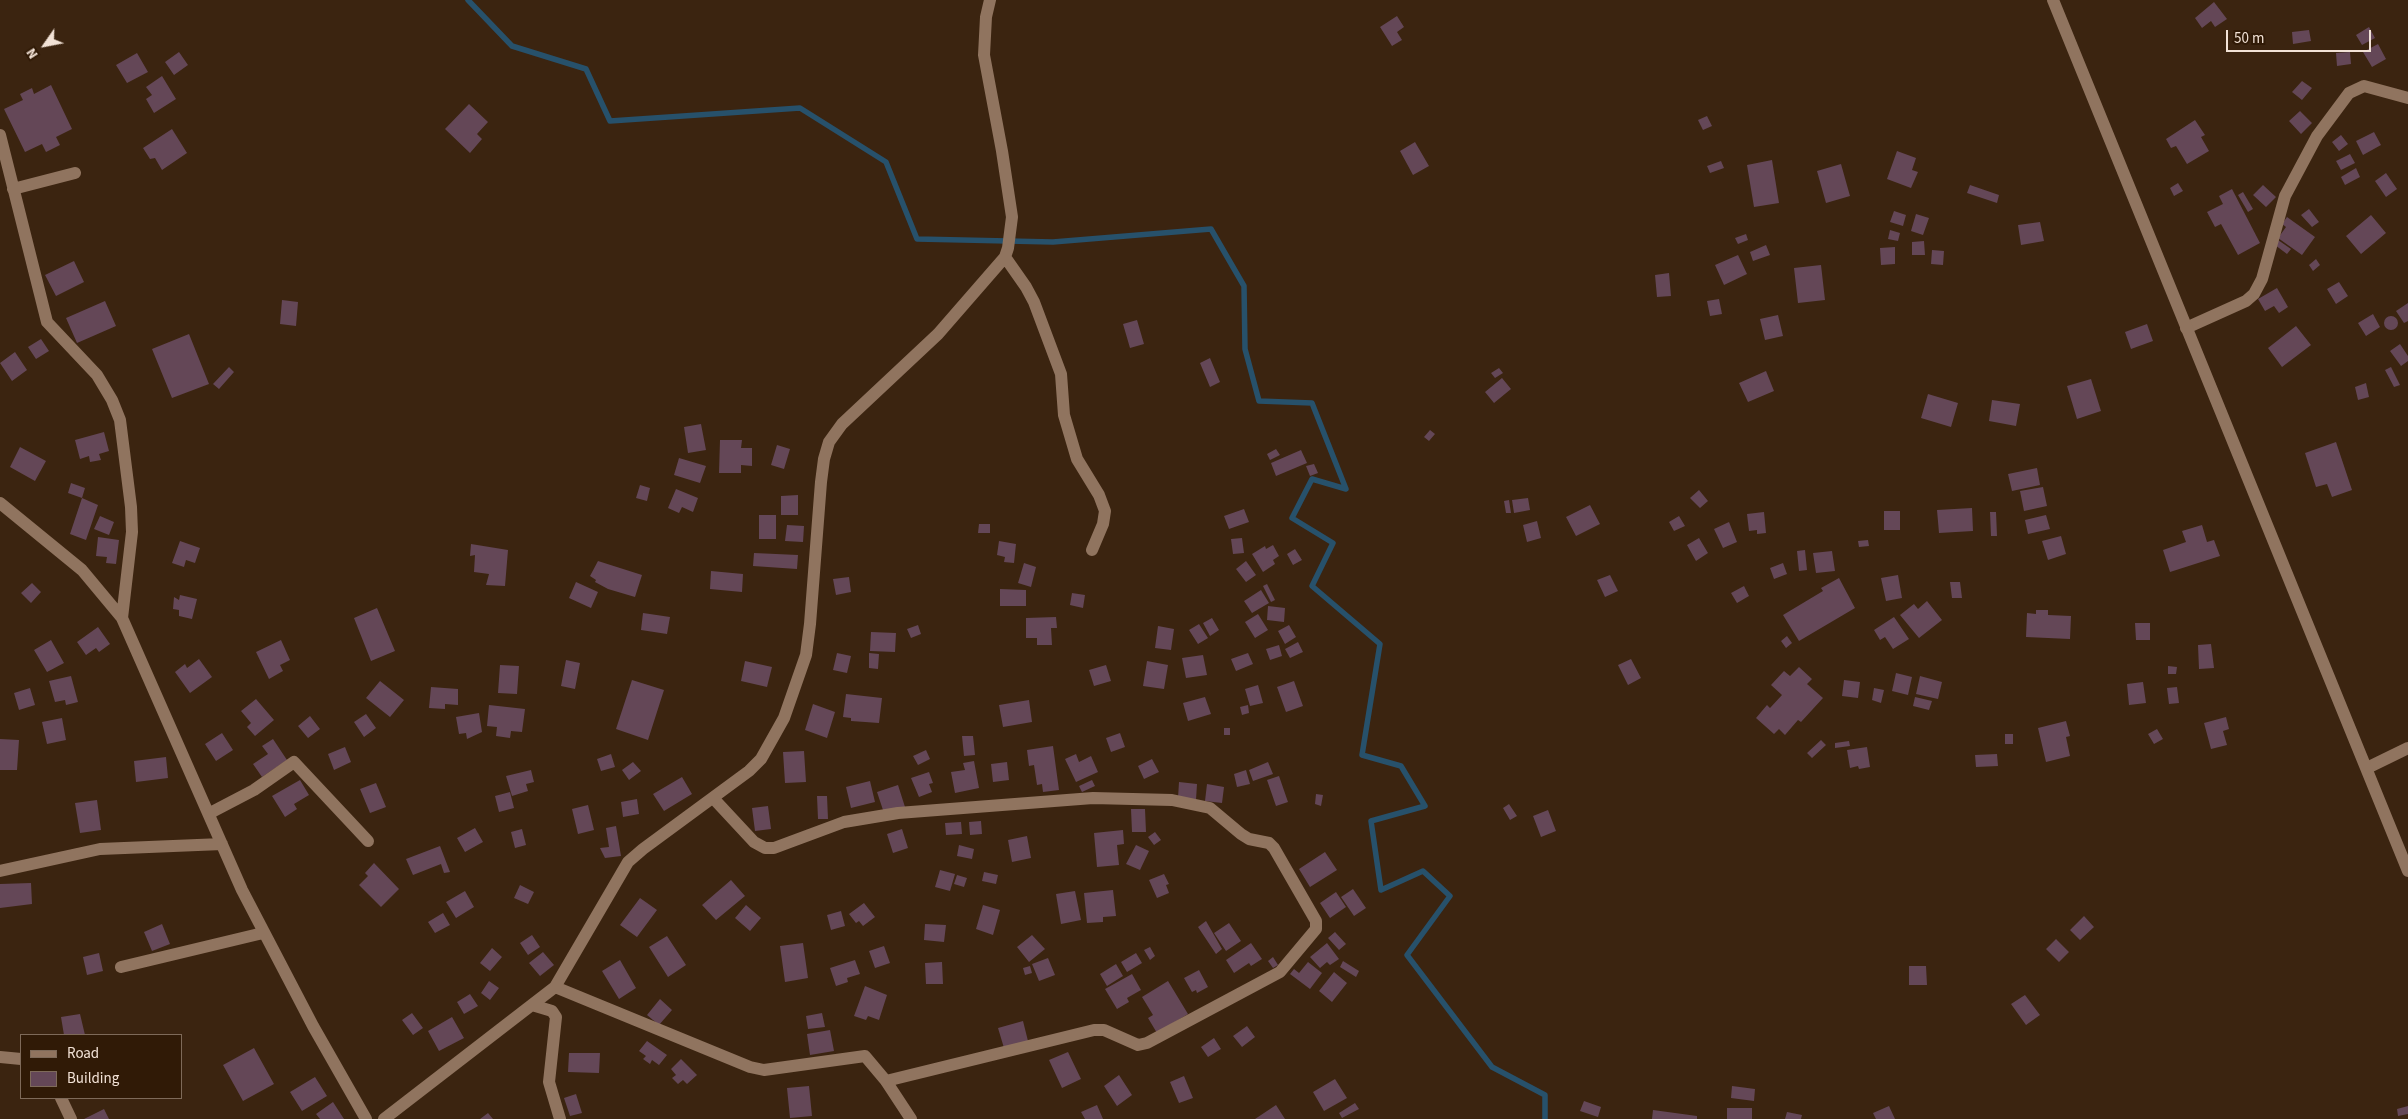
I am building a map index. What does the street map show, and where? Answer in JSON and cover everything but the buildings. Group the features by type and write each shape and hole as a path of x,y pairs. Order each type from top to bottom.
{"street":[{"path":"384,1119 555,987 628,862 642,849 714,799 761,759 784,718 806,655 821,482 824,458 829,442 842,424 938,334 1005,257 1011,235 1012,217 1002,150 984,55 986,17 990,0"},
{"path":"2053,0 2408,871"},
{"path":"2186,328 2246,301 2254,294 2262,279 2284,196 2317,136 2349,93 2364,86 2408,98"},
{"path":"0,135 47,322 97,375 112,400 120,420 131,507 132,532 122,618"},
{"path":"13,189 76,173"},
{"path":"1005,257 1034,302 1062,374 1064,415 1077,459 1099,495 1105,511 1103,524 1092,550"},
{"path":"0,502 82,570 122,618 263,933 366,1119"},
{"path":"2367,768 2408,748"},
{"path":"210,813 254,790 294,762 368,841"},
{"path":"714,799 754,842 765,848 774,848 844,822 898,813 1093,798 1172,800 1210,808 1249,839 1268,843 1274,848 1316,921 1316,929 1280,972 1147,1043 1138,1045 1104,1030 1094,1030 886,1081"},
{"path":"0,872 100,849 222,844"},
{"path":"121,967 263,933"},
{"path":"555,987 750,1067 764,1070 865,1056 886,1081 911,1119"},
{"path":"532,1005 552,1011 556,1017 549,1082 560,1119"},
{"path":"0,1057 20,1059"},
{"path":"61,1099 71,1119"}],"waterway":[{"path":"468,0 512,46 586,69 610,121 800,108 886,162 917,239 1053,242 1211,229 1244,286 1245,349 1259,401 1312,403 1346,489 1312,479 1292,518 1333,543 1312,586 1380,644 1362,755 1401,766 1425,806 1371,821 1381,890 1423,871 1450,896 1407,955 1492,1067 1545,1095 1545,1119"}]}
